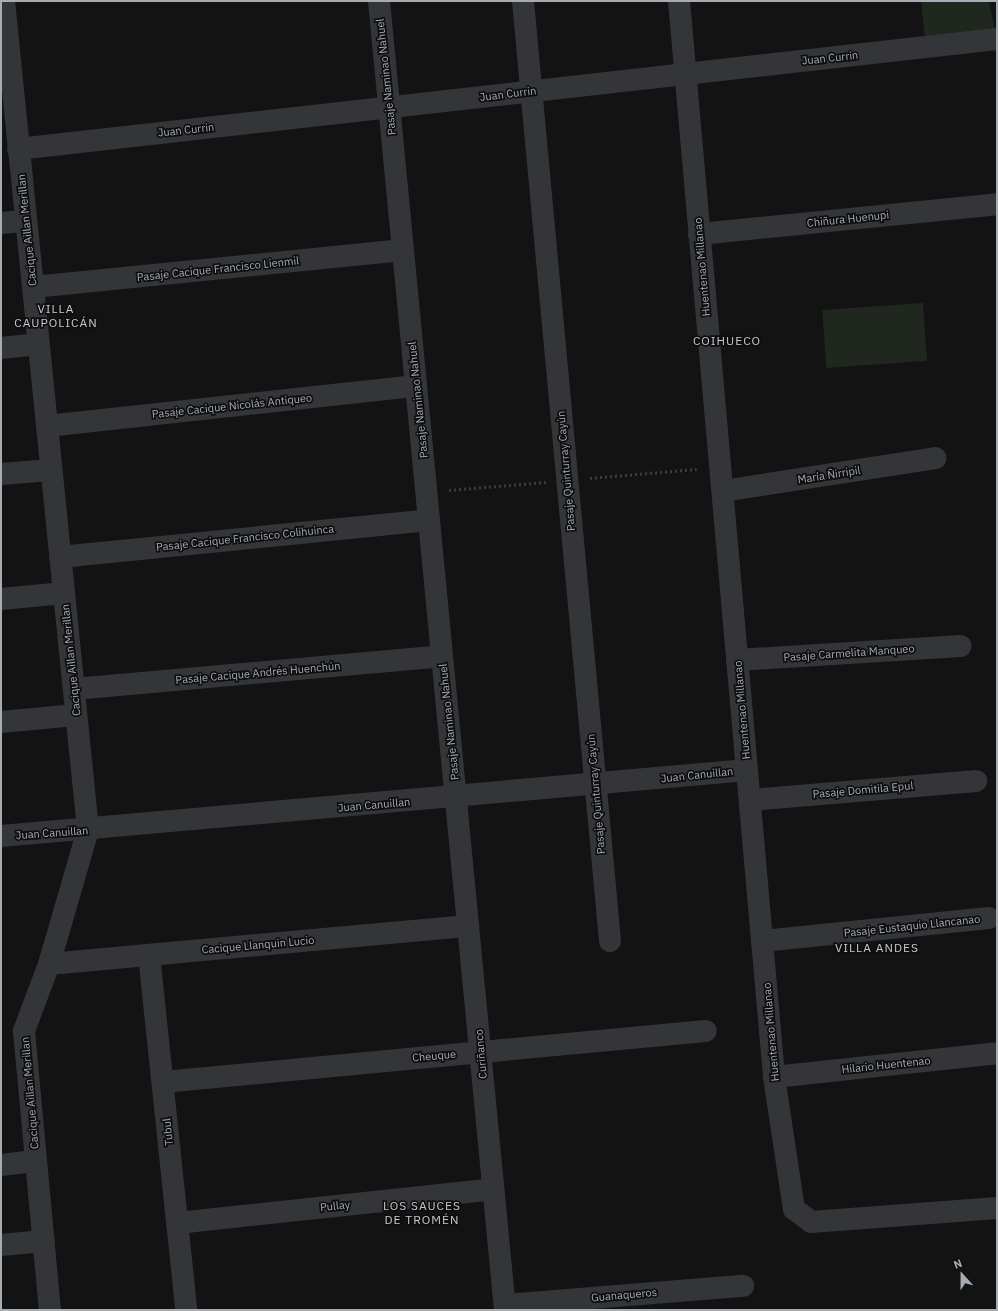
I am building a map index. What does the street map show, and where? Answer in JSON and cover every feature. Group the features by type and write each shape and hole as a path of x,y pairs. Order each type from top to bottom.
{"street":[{"name":"Cacique Aillan Merillan","path":"4,1 8,120 18,149 88,830 48,964 24,1031 50,1310"},
{"name":"Pasaje Naminao Nahuel","path":"379,1 456,798"},
{"name":"Pasaje Quinturray Cayún","path":"524,1 610,941"},
{"name":"Huentenao Millanao","path":"679,1 774,1077 792,1202 804,1220 819,1222 997,1208"},
{"name":"Juan Currin","path":"18,149 997,39"},
{"name":"Chiñura Huenupi","path":"699,234 997,204"},
{"path":"1,223 26,221"},
{"name":"Pasaje Cacique Francisco Lienmil","path":"33,287 403,250"},
{"path":"1,348 39,344"},
{"name":"Pasaje Cacique Nicolás Antiqueo","path":"47,426 416,386"},
{"name":"María Ñirripil","path":"722,491 935,458"},
{"path":"1,474 52,470"},
{"name":"Pasaje Cacique Francisco Colihuinca","path":"60,557 429,520"},
{"path":"1,599 64,593"},
{"name":"Pasaje Carmelita Manqueo","path":"737,660 961,646"},
{"name":"Pasaje Cacique Andrés Huenchún","path":"74,689 442,656"},
{"path":"1,722 76,715"},
{"name":"Juan Canuillan","path":"1,836 88,830 456,798 747,770"},
{"name":"Pasaje Domitila Epul","path":"750,800 976,781"},
{"name":"Curiñanco","path":"456,798 505,1308"},
{"name":"Pasaje Eustaquio Llancanao","path":"762,941 989,918"},
{"name":"Cacique Llanquin Lucio","path":"48,964 468,926"},
{"name":"Tubul","path":"150,955 186,1310"},
{"name":"Cheuque","path":"163,1082 706,1031"},
{"name":"Hilario Huentenao","path":"774,1077 997,1053"},
{"path":"1,1165 36,1161"},
{"name":"Pullay","path":"177,1223 493,1189"},
{"path":"1,1245 44,1241"},
{"name":"Guanaqueros","path":"505,1308 743,1286"}],"shaded area":[{"path":"921,1 989,1 995,31 925,39"},
{"path":"923,303 927,361 826,368 822,310"}],"district":[{"name":"VILLA CAUPOLICÁN","path":"56,316"},
{"name":"COIHUECO","path":"727,341"},
{"name":"VILLA ANDES","path":"877,948"},
{"name":"LOS SAUCES DE TROMÉN","path":"422,1213"}]}
